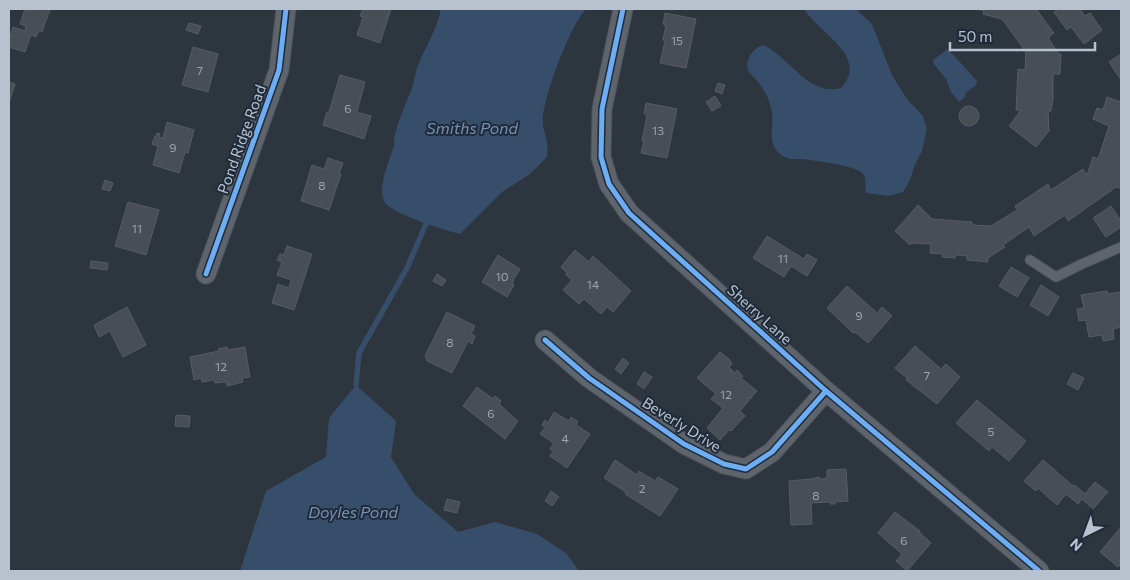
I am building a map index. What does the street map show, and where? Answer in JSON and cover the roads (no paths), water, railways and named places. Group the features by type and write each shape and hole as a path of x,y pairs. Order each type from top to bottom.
{"street":[{"name":"Pond Ridge Road","path":"206,274 279,70 286,9"},
{"name":"Sherry Lane","path":"622,9 602,109 601,158 609,184 629,213 826,391 1039,571"},
{"name":"Beverly Drive","path":"545,340 589,378 684,444 724,464 746,469 772,452 826,391"}],"lane":[{"path":"1030,260 1056,277 1121,247"}],"water":[{"name":"Smiths Pond","path":"441,9 586,9 565,46 547,98 543,128 547,144 547,157 530,174 502,192 460,234 432,226 400,213 386,204 382,191 384,175 394,145 398,123 411,91 418,65 434,30"},
{"path":"804,9 856,9 872,24 892,75 907,99 923,116 927,128 922,151 903,192 889,196 866,193 865,177 861,172 835,164 788,158 777,151 774,146 772,141 770,104 764,90 747,68 748,59 756,49 763,45 772,50 799,74 819,87 829,89 841,88 848,76 849,66 846,55"},
{"path":"948,49 977,81 976,85 959,102 951,92 946,79 933,63 933,60"},
{"name":"Doyles Pond","path":"356,385 396,421 391,457 414,494 458,532 495,522 537,534 566,553 579,571 240,571 266,491 326,457 329,418"}],"waterway":[{"path":"356,385 359,353 407,268 429,217"}]}
